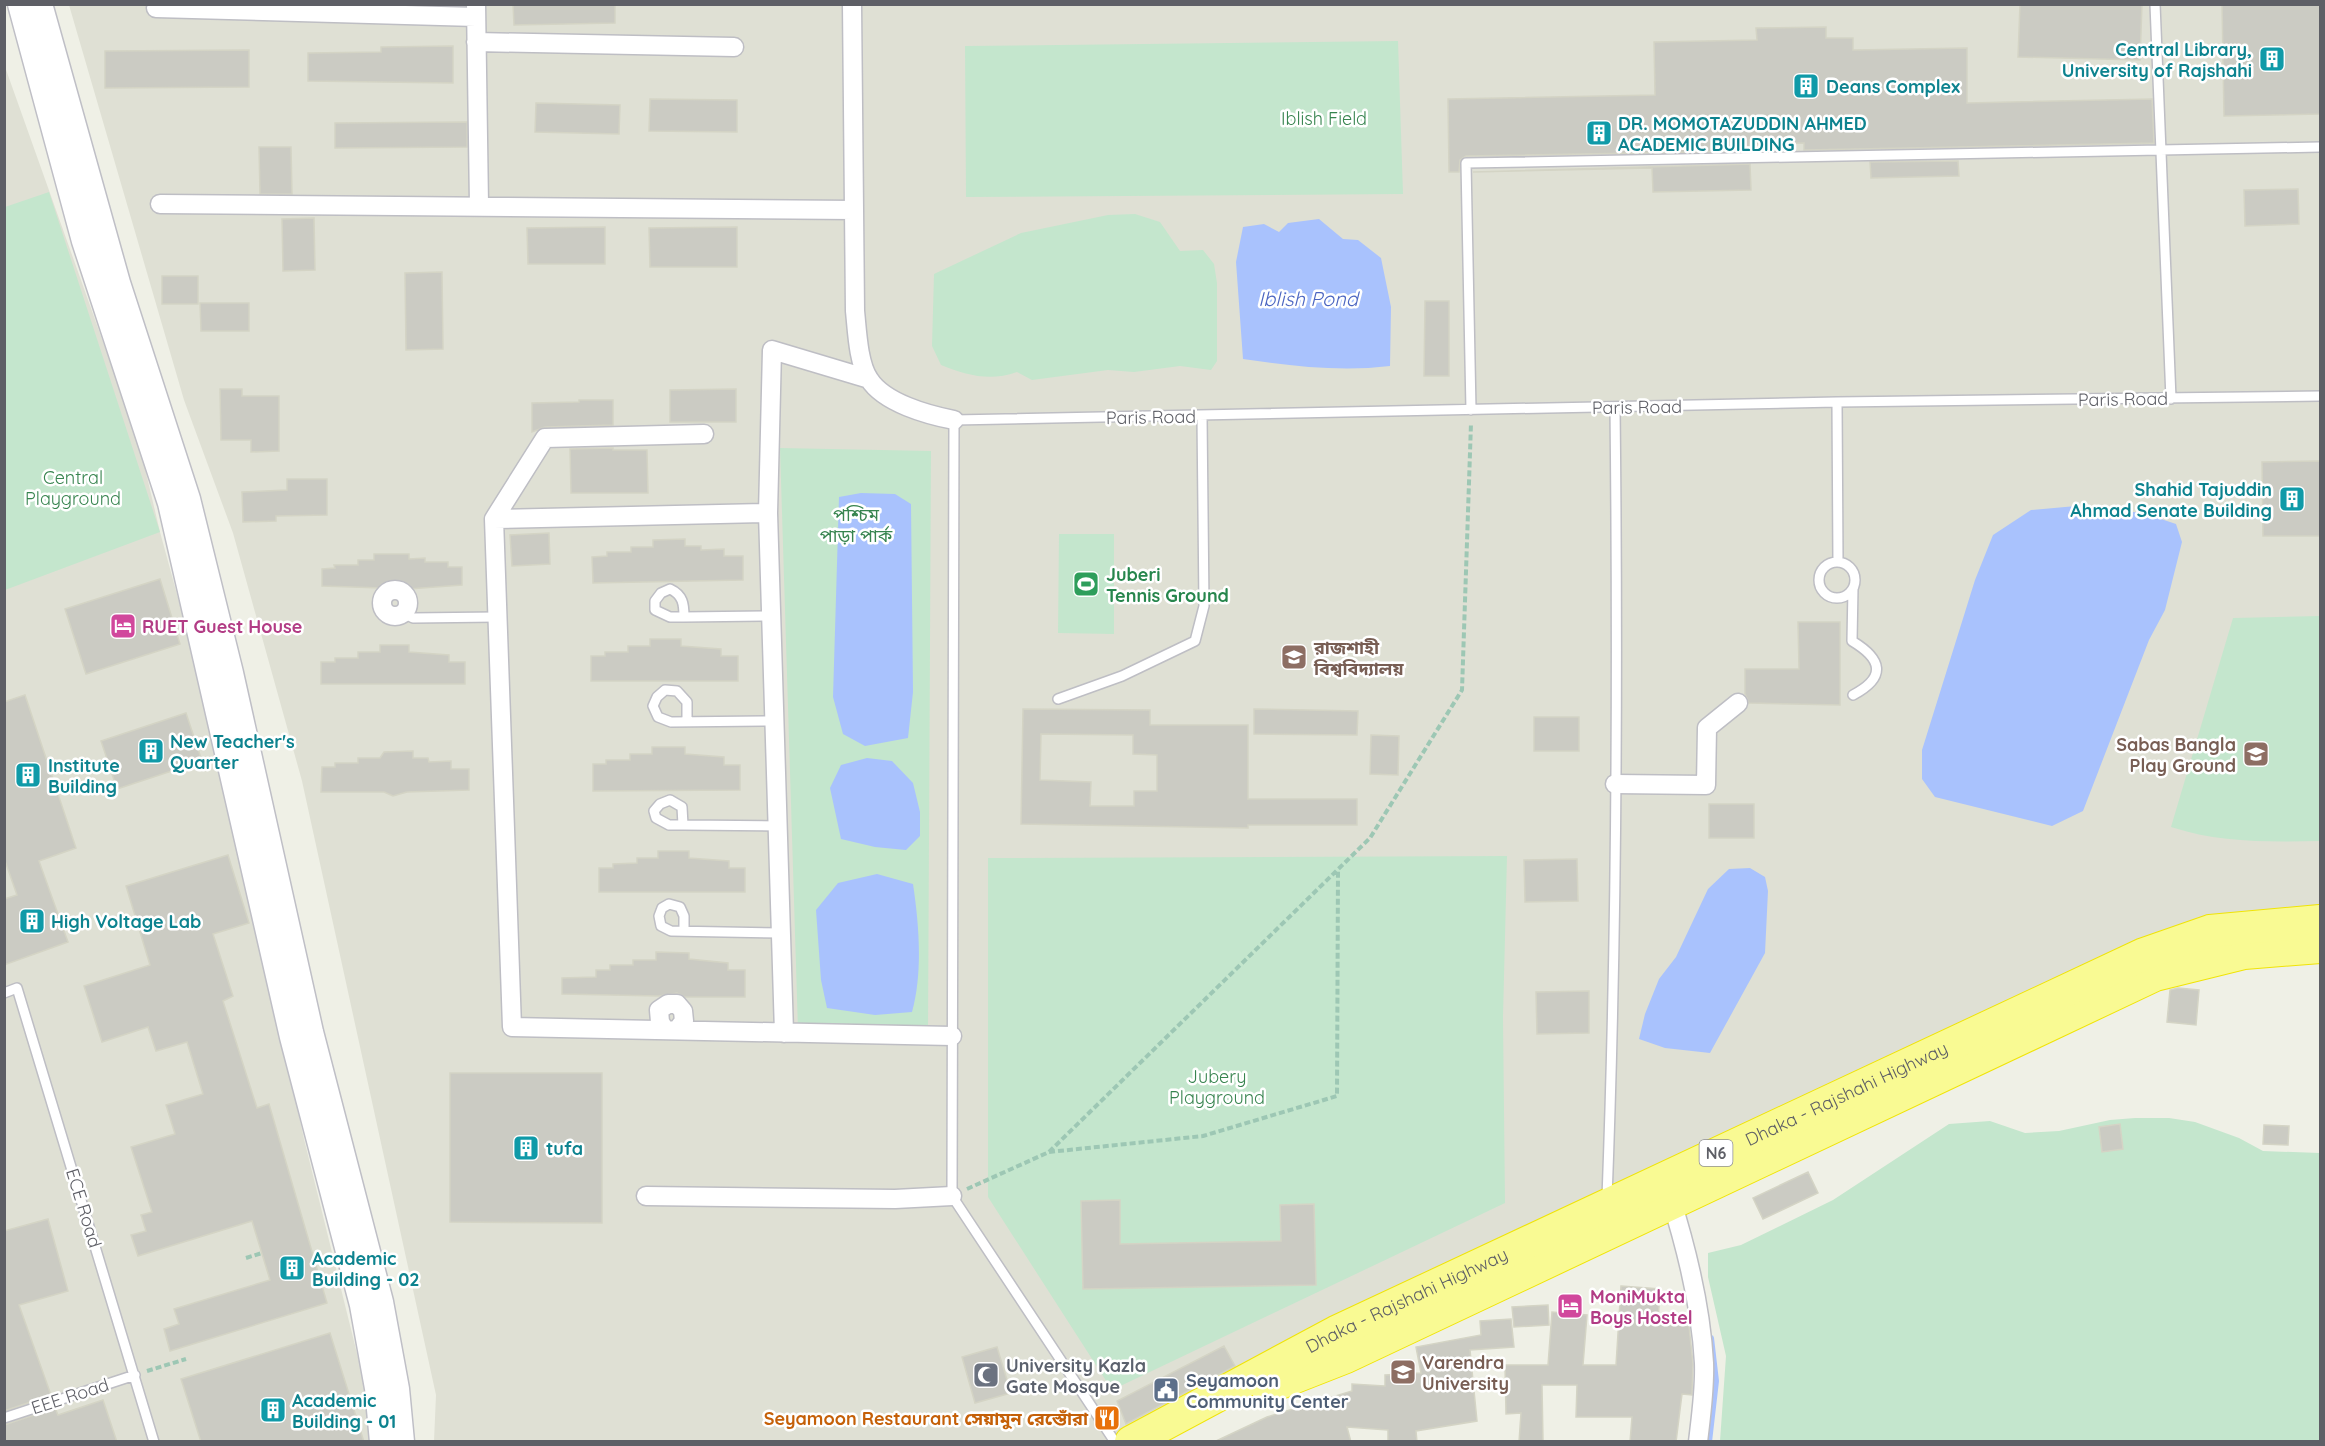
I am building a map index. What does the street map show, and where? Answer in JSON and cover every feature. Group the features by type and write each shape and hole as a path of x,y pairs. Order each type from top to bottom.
{"highway":[{"name":"Dhaka - Rajshahi Highway","path":"1132,1442 1346,1357 1668,1190 2144,954 2210,932 2320,921"},
{"name":"Dhaka - Rajshahi Highway","path":"1132,1442 1336,1332 1607,1203 1668,1190 2155,975 2244,953 2320,947"}],"main road":[{"path":"20,4 84,241 170,503 292,1037 362,1305 377,1388 382,1442"},
{"path":"40,4 118,283 188,499 231,673 311,1032 381,1302 397,1389 402,1442"}],"street":[{"path":"852,4 855,311 859,347 868,379"},
{"path":"156,8 476,11 479,205"},
{"path":"476,42 734,47"},
{"path":"160,204 855,210"},
{"path":"784,1033 768,513 772,350 868,379 892,399 921,413 954,420"},
{"path":"704,434 545,438 494,519 512,1027 952,1036"},
{"path":"494,519 768,513"},
{"path":"1615,784 1706,785 1707,728 1738,702"},
{"path":"1668,1190 1696,1294 1700,1327 1704,1365 1698,1442"},
{"path":"646,1197 895,1199 952,1196"}],"lane":[{"path":"2155,4 2171,399"},
{"path":"1471,410 1466,163 2320,147"},
{"name":"Paris Road","path":"954,420 1837,402 2320,396"},
{"path":"1837,402 1838,562"},
{"path":"1607,1203 1617,893 1616,407"},
{"path":"1059,699 1122,676 1195,641 1204,606 1202,416"},
{"path":"954,420 952,1196 1115,1442"},
{"path":"1853,588 1839,598 1822,590 1820,574 1827,565 1838,562 1852,570 1855,576 1852,641 1869,651 1876,659 1876,674 1869,687 1853,695"},
{"path":"403,613 413,618 497,617"},
{"path":"684,617 771,616"},
{"path":"687,721 774,721"},
{"path":"683,825 778,826"},
{"path":"684,930 781,933"},
{"name":"ECE Road","path":"4,993 18,988 154,1442"},
{"name":"EEE Road","path":"4,1418 135,1375"}],"path":[{"path":"1049,1152 1370,838 1462,690 1471,410"},
{"path":"952,1196 1049,1152 1203,1136 1336,1096 1338,869"},
{"path":"246,1258 262,1253"},
{"path":"135,1375 186,1359"}],"shaded area":[{"name":"রাজশাহী বিশ্ববিদ্যালয়","path":"69,5 2320,5 2320,907 1103,1441 434,1441 436,1395 302,781 233,533 184,400"},
{"path":"4,64 139,443 160,532 226,774 304,1139 366,1390 369,1441 5,1441"}],"green space":[{"name":"Iblish Field","path":"1398,41 1403,194 966,197 965,46"},
{"name":"Central Playground","path":"49,192 160,532 5,590 5,207"},
{"path":"1135,214 1160,222 1180,251 1203,250 1214,264 1217,283 1217,361 1211,370 1180,366 1134,372 1108,370 1032,380 1017,372 988,377 960,372 941,365 932,346 934,274 1021,233 1108,215"},
{"name":"পশ্চিম পাড়া পার্ক","path":"780,448 931,451 928,1031 798,1030"},
{"name":"Juberi Tennis Ground","path":"1059,534 1114,534 1114,634 1058,633"},
{"name":"Sabas Bangla Play Ground","path":"2320,616 2320,841 2226,839 2171,827 2233,618"},
{"name":"Jubery Playground","path":"1507,856 1503,1017 1505,1203 1112,1390 988,1197 988,858"},
{"path":"2169,1118 2195,1122 2239,1138 2263,1151 2320,1153 2320,1441 1720,1441 1726,1356 1708,1277 1708,1253 1741,1245 1833,1200 1949,1124 1990,1121 2025,1133 2059,1131 2110,1120"}],"water":[{"name":"Iblish Pond","path":"1319,219 1343,239 1358,240 1381,258 1391,307 1390,366 1335,368 1243,359 1236,262 1243,227 1264,224 1279,232 1288,223"},
{"path":"861,493 895,494 911,504 913,692 908,738 865,746 843,734 833,697 839,497"},
{"path":"2076,506 2143,513 2176,524 2182,542 2165,610 2149,640 2083,811 2052,826 1935,797 1922,779 1922,750 1975,580 1993,535 2031,510"},
{"path":"867,758 892,761 913,783 920,812 920,836 906,850 875,847 841,839 830,788 841,765"},
{"path":"1750,868 1765,877 1768,891 1765,953 1710,1053 1665,1048 1639,1039 1645,1014 1659,979 1676,957 1708,889 1729,869"},
{"path":"877,874 913,884 919,964 912,1012 875,1015 827,1008 821,980 816,910 838,883"}],"building":[{"path":"513,4 615,4 615,23 514,25"},
{"path":"2020,4 2142,4 2140,60 2018,57"},
{"name":"Central Library, University of Rajshahi","path":"2222,4 2320,4 2320,114 2224,116"},
{"path":"1826,27 1826,38 1853,38 1853,50 1967,48 1967,103 2152,99 2154,143 1804,150 1804,143 1750,145 1750,151 1466,156 1460,160 1459,172 1449,172 1448,99 1655,95 1654,42 1757,40 1756,28"},
{"path":"453,46 453,83 308,81 308,53 381,52 381,47"},
{"path":"249,50 249,87 105,88 105,51"},
{"path":"650,99 737,100 737,132 649,131"},
{"path":"536,103 620,105 619,134 535,132"},
{"path":"467,122 467,147 335,148 335,123"},
{"path":"259,147 291,147 292,194 260,194"},
{"path":"1958,161 1959,176 1871,178 1870,162"},
{"path":"1750,164 1751,190 1653,192 1652,168 1473,172"},
{"path":"2298,189 2299,224 2245,226 2244,190"},
{"path":"314,218 315,270 283,271 282,219"},
{"path":"605,227 605,264 528,264 527,228"},
{"path":"737,227 737,267 650,267 649,228"},
{"path":"442,272 443,349 406,350 405,273"},
{"path":"162,276 198,276 198,304 162,304"},
{"path":"1425,301 1449,301 1449,376 1424,376"},
{"path":"200,303 249,303 249,331 201,331"},
{"path":"220,389 242,389 242,396 279,396 279,451 251,452 251,440 221,440"},
{"path":"736,389 736,422 670,422 670,390"},
{"path":"579,400 613,400 613,425 545,427 532,432 532,403 579,402"},
{"path":"613,448 613,450 647,450 648,493 571,493 570,449"},
{"name":"Shahid Tajuddin Ahmad Senate Building","path":"2320,461 2320,536 2263,536 2262,462"},
{"path":"287,479 327,479 327,515 276,516 276,521 243,522 242,492 287,490"},
{"path":"549,533 550,564 512,566 510,535"},
{"path":"685,539 685,546 701,546 701,550 724,549 724,556 743,556 743,580 593,583 592,557 607,556 607,552 631,552 631,547 653,547 653,540"},
{"path":"374,554 409,554 409,559 425,558 425,562 448,562 448,567 462,567 462,585 382,591 382,588 322,586 322,569 335,568 334,565 358,565 358,560 374,560"},
{"name":"RUET Guest House","path":"160,579 180,644 86,674 65,609"},
{"path":"1798,622 1840,622 1840,705 1749,703 1745,694 1745,669 1799,669"},
{"path":"650,639 681,639 681,646 721,649 721,656 738,656 738,681 591,681 591,656 605,656 605,652 628,652 628,646 650,646"},
{"path":"380,645 409,645 409,652 449,655 449,662 465,662 465,684 321,684 321,662 335,662 335,658 358,658 358,652 380,652"},
{"name":"Institute Building","path":"25,695 76,848 39,861 68,942 4,965 4,899 17,895 4,858 4,702"},
{"path":"1023,709 1150,710 1150,725 1248,725 1248,799 1357,799 1357,825 1248,825 1248,828 1021,824","holes":["1041,734 1133,735 1133,754 1157,755 1157,791 1134,791 1134,806 1090,806 1091,782 1040,780"]},
{"path":"1254,709 1358,711 1357,735 1254,734"},
{"name":"New Teacher's Quarter","path":"186,713 202,761 117,789 101,741"},
{"path":"1534,717 1579,717 1579,751 1534,751"},
{"path":"1371,735 1399,736 1398,775 1370,774"},
{"path":"652,747 685,747 685,754 724,757 724,765 740,765 740,790 593,791 593,764 606,764 606,760 630,760 630,754 652,754"},
{"path":"413,751 413,758 428,758 429,762 451,761 451,769 469,769 469,790 407,792 393,796 384,792 321,792 322,767 335,767 335,763 358,763 358,758 380,758 384,752"},
{"path":"1709,804 1754,804 1754,838 1709,838"},
{"path":"658,851 689,851 689,858 729,861 729,868 745,868 745,892 599,892 599,868 613,868 613,864 637,863 637,858 658,858"},
{"path":"228,855 249,923 213,934 233,996 223,1001 257,1108 269,1104 327,1303 170,1351 164,1329 179,1324 174,1309 270,1280 252,1221 138,1256 131,1235 146,1231 141,1215 152,1212 131,1147 175,1134 166,1105 203,1094 187,1042 156,1051 148,1027 102,1042 84,986 150,965 126,886"},
{"path":"1577,859 1578,901 1525,902 1524,860"},
{"path":"656,952 689,953 689,959 728,963 728,970 745,970 745,997 685,997 677,993 659,996 562,994 562,978 596,977 596,970 610,970 610,965 633,965 633,960 656,960"},
{"path":"2178,988 2199,990 2196,1025 2167,1022 2170,990"},
{"path":"1589,991 1589,1033 1537,1034 1536,992"},
{"name":"tufa","path":"450,1073 602,1073 602,1223 450,1222"},
{"path":"2120,1124 2123,1149 2102,1152 2099,1127"},
{"path":"2264,1125 2289,1126 2288,1145 2263,1144"},
{"path":"1808,1172 1818,1193 1763,1219 1753,1198"},
{"path":"1120,1200 1120,1244 1281,1241 1280,1205 1314,1204 1316,1285 1083,1289 1081,1201"},
{"path":"48,1219 68,1291 19,1305 51,1395 4,1411 4,1231"},
{"path":"1621,1286 1660,1289 1658,1324 1689,1326 1693,1364 1692,1395 1682,1394 1676,1442 1630,1442 1632,1417 1576,1417 1577,1385 1542,1385 1543,1442 1519,1442 1521,1413 1506,1414 1505,1365 1548,1365 1552,1312 1587,1315 1583,1365 1616,1365"},
{"path":"1548,1305 1549,1325 1514,1327 1512,1307"},
{"path":"1511,1319 1514,1347 1470,1350 1477,1421 1416,1431 1417,1442 1388,1442 1388,1430 1347,1427 1351,1442 1214,1442 1267,1417 1352,1391 1352,1384 1385,1386 1385,1375 1421,1373 1416,1347 1481,1335 1480,1321"},
{"name":"Academic Building - 01","path":"330,1333 364,1442 201,1442 181,1379"},
{"path":"1224,1346 1235,1366 1126,1424 1117,1401"},
{"name":"University Kazla Gate Mosque","path":"997,1347 1011,1393 975,1403 962,1357"},
{"path":"103,1400 117,1442 4,1442 4,1425 55,1408 58,1415"}],"waterway":[{"path":"1709,1442 1716,1381 1711,1338"}],"place":[{"name":"Central Library, University of Rajshahi","path":"2272,59"},
{"name":"Deans Complex","path":"1806,86"},
{"name":"DR. MOMOTAZUDDIN AHMED ACADEMIC BUILDING","path":"1599,133"},
{"name":"Shahid Tajuddin Ahmad Senate Building","path":"2292,499"},
{"name":"Juberi Tennis Ground","path":"1086,584"},
{"name":"RUET Guest House","path":"123,626"},
{"name":"রাজশাহী বিশ্ববিদ্যালয়","path":"1294,657"},
{"name":"New Teacher's Quarter","path":"151,751"},
{"name":"Sabas Bangla Play Ground","path":"2256,754"},
{"name":"Institute Building","path":"28,775"},
{"name":"High Voltage Lab","path":"32,921"},
{"name":"tufa","path":"526,1148"},
{"name":"Academic Building - 02","path":"292,1268"},
{"name":"MoniMukta Boys Hostel","path":"1570,1306"},
{"name":"Varendra University","path":"1403,1372"},
{"name":"University Kazla Gate Mosque","path":"986,1375"},
{"name":"Seyamoon Community Center","path":"1166,1390"},
{"name":"Academic Building - 01","path":"273,1410"},
{"name":"Seyamoon Restaurant সেয়ামুন রেস্তোঁরা","path":"1107,1418"}]}
